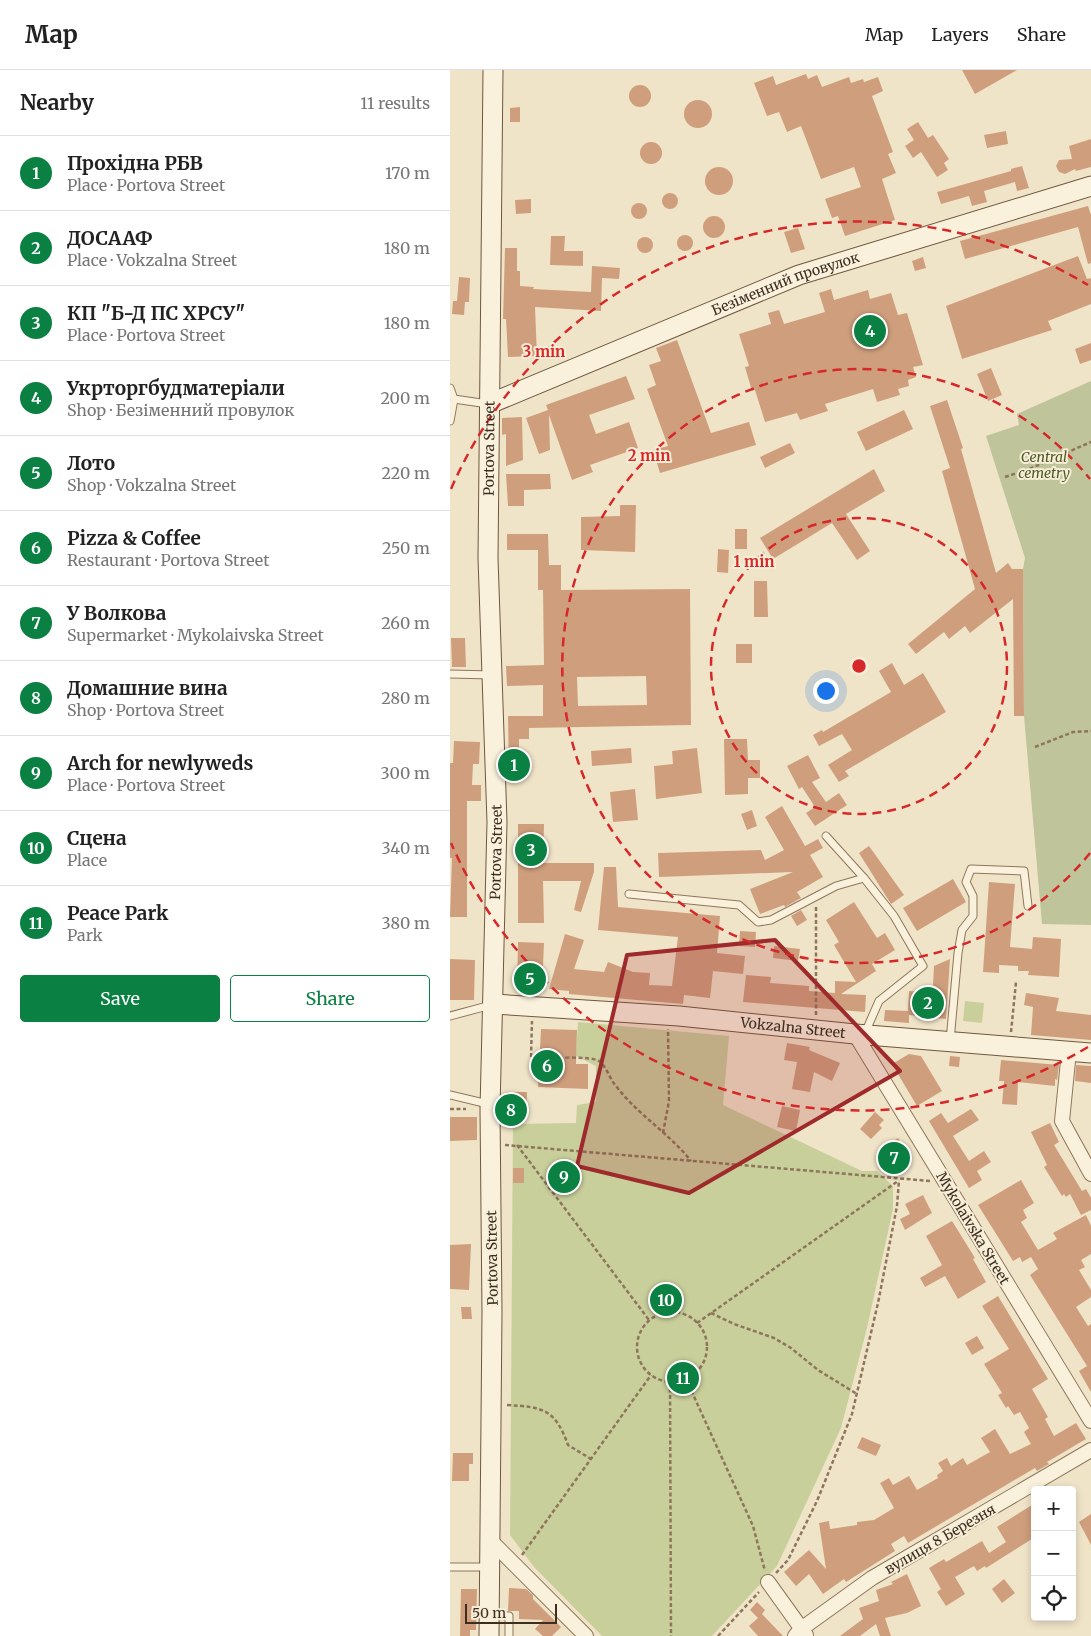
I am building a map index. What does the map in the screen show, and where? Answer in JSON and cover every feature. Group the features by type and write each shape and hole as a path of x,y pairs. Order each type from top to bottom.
{"main road":[{"name":"Portova Street","path":"489,1636 492,1312 490,1105 494,1004 497,822 488,558 493,70"},
{"name":"Безіменний провулок","path":"489,404 799,275 1091,186"},
{"name":"Vokzalna Street","path":"494,1004 679,1016 860,1035 1091,1052"}],"street":[{"name":"Mykolaivska Street","path":"860,1035 1091,1421"},
{"path":"1069,1050 1062,1121 1091,1174"},
{"name":"вулиця 8 Березня","path":"801,1634 872,1578 1091,1450"},
{"path":"489,1539 586,1636"},
{"path":"768,1582 801,1634"}],"lane":[{"path":"450,388 454,399 450,421"},
{"path":"454,399 489,404"},
{"path":"450,674 492,675"},
{"path":"826,836 864,878 894,916 923,966 879,1001 860,1035"},
{"path":"950,1042 962,930 973,916 973,896 966,882 971,869 1024,871 1028,906"},
{"path":"629,894 739,905 758,922 771,920 836,886 864,878"},
{"path":"450,1016 494,1004"},
{"path":"450,1095 490,1105"},
{"path":"450,1567 489,1567"},
{"path":"489,1615 509,1616 509,1636"}],"path":[{"path":"1005,477 1029,469 1091,442"},
{"path":"1035,746 1073,732 1091,730"},
{"path":"815,897 816,1030"},
{"path":"1009,1046 1016,982"},
{"path":"531,1057 532,1015"},
{"path":"663,1133 669,1101 668,1025"},
{"path":"546,1058 597,1060 605,1066 608,1076 628,1102 676,1142 691,1162"},
{"path":"501,1144 934,1182"},
{"path":"517,1145 649,1320"},
{"path":"697,1323 899,1180"},
{"path":"718,1636 788,1560 817,1501 852,1414 880,1293 897,1206 899,1180"},
{"path":"668,1312 688,1316 697,1323 703,1332 706,1354 702,1364 695,1373 686,1379 670,1382 651,1375 641,1363 637,1348 642,1328 649,1320 668,1312"},
{"path":"711,1313 734,1324 774,1338 791,1348 818,1370 857,1394"},
{"path":"519,1559 651,1375"},
{"path":"686,1379 753,1526 768,1582"},
{"path":"670,1382 671,1636"},
{"path":"502,1405 536,1406 560,1424 568,1445 591,1459"}],"highlighted area":[{"path":"775,940 900,1071 689,1193 577,1166 627,955"}],"green space":[{"name":"Central cemetry","path":"1091,381 1091,925 1042,924 1024,716 1023,569 1025,558 986,436 1019,425 1017,414"},
{"path":"965,1001 984,1003 982,1023 963,1021"},
{"path":"578,1022 729,1036 723,1105 862,1171 877,1171 893,1186 893,1209 867,1328 841,1428 777,1566 712,1636 602,1636 534,1567 510,1535 513,1124 576,1123 577,1105 596,1102 596,1066 576,1056"}],"building":[{"path":"962,70 1017,70 975,94"},
{"path":"806,74 808,79 817,75 822,87 849,77 851,83 863,79 864,82 878,77 883,91 872,96 893,152 888,154 896,173 882,179 895,220 845,236 838,216 832,218 825,199 861,187 854,167 821,179 801,126 787,132 779,112 767,116 754,83 773,76 776,85"},
{"path":"640,85 648,88 651,96 648,104 640,107 632,104 629,96 632,88"},
{"path":"698,100 708,104 712,114 708,124 698,128 688,124 684,114 688,104"},
{"path":"520,107 520,122 510,122 510,108"},
{"path":"918,122 928,138 933,135 949,159 944,163 948,170 937,177 921,152 913,158 905,146 914,140 907,129"},
{"path":"1006,131 1008,144 987,148 984,135"},
{"path":"1091,139 1091,167 1076,171 1075,169 1065,174 1059,172 1056,166 1059,160 1072,159 1069,146"},
{"path":"651,142 659,145 662,153 659,161 651,164 643,161 640,153 643,145"},
{"path":"1022,166 1029,188 1017,191 1015,182 984,191 987,202 972,206 969,196 941,204 937,192 1011,171 1011,169"},
{"path":"719,167 729,171 733,181 729,191 719,195 709,191 705,181 709,171"},
{"path":"670,193 678,201 670,209 662,201"},
{"path":"531,199 531,213 516,214 515,200"},
{"path":"639,203 647,211 639,219 631,211"},
{"path":"1088,206 1091,215 1091,263 1088,264 1078,227 965,259 960,241"},
{"path":"714,216 722,219 725,227 722,235 714,238 706,235 703,227 706,219"},
{"path":"798,228 805,249 791,253 784,232"},
{"path":"685,235 691,237 693,243 691,249 685,251 679,249 677,243 679,237"},
{"path":"551,236 565,236 564,251 583,251 583,266 550,265"},
{"path":"645,237 653,245 645,253 637,245"},
{"path":"505,248 517,248 517,271 520,271 520,286 534,287 533,289 591,292 592,266 620,268 619,279 602,278 601,311 535,307 537,356 508,357 506,319 503,319"},
{"path":"1078,256 1087,279 1091,278 1091,304 1048,321 1052,330 962,359 946,306"},
{"path":"923,257 926,268 915,271 912,261"},
{"path":"459,277 470,278 469,302 465,302 464,315 452,314 453,301 457,301"},
{"path":"831,289 834,300 868,290 870,299 891,293 898,315 907,313 923,365 913,367 916,377 908,380 909,386 898,389 900,395 877,402 873,389 825,404 828,411 800,420 797,413 765,422 755,390 752,391 745,367 749,366 739,334 771,324 768,313 779,310 784,324 825,312 819,293"},
{"path":"677,340 711,433 749,422 756,445 660,473 653,450 668,446 647,389 656,385 649,365 661,361 656,348"},
{"path":"1091,343 1091,360 1080,364 1075,349"},
{"path":"991,368 1002,395 988,401 977,374"},
{"path":"626,376 635,399 589,415 596,434 629,422 638,448 590,465 593,472 572,480 549,415 550,450 539,454 526,418 548,410 546,405"},
{"path":"947,400 963,448 961,449 996,573 1008,563 1012,569 1023,569 1024,716 1014,716 1013,599 970,633 965,626 949,639 944,632 916,654 908,644 975,589 942,471 950,468 930,406"},
{"path":"904,410 913,429 866,451 857,432"},
{"path":"522,417 523,460 506,466 506,434 502,435 502,418"},
{"path":"790,443 795,453 765,468 760,457"},
{"path":"874,469 885,491 846,514 870,551 857,560 832,523 773,559 760,538"},
{"path":"506,474 550,474 551,489 524,490 524,506 508,506"},
{"path":"620,505 636,505 635,552 581,550 581,517 620,516"},
{"path":"735,529 747,529 747,549 735,549"},
{"path":"507,534 548,534 549,565 561,565 561,590 690,589 691,725 529,728 529,739 519,739 519,773 509,773 508,716 543,716 543,685 507,686 506,666 544,665 543,590 538,590 538,550 507,550","holes":["646,676 647,705 578,706 577,677"]},
{"path":"718,549 729,550 728,573 717,572"},
{"path":"754,581 767,581 768,617 754,617"},
{"path":"451,638 465,638 466,667 452,667"},
{"path":"736,644 752,644 752,663 736,663"},
{"path":"892,663 904,685 923,673 946,712 845,771 849,776 839,782 828,765 852,750 842,734 819,746 813,735 822,730 823,732 891,692 879,671"},
{"path":"724,739 747,739 748,760 760,760 760,778 748,778 748,794 725,795"},
{"path":"454,741 480,742 479,764 473,764 472,785 481,785 481,801 467,801 467,917 450,917 452,858 450,858 450,763 453,763"},
{"path":"631,748 632,763 592,766 591,751"},
{"path":"697,748 702,793 656,799 654,766 673,764 672,751"},
{"path":"808,755 820,778 812,782 826,802 839,793 847,805 815,826 806,813 815,807 802,787 799,789 787,766"},
{"path":"635,789 638,820 613,822 610,792"},
{"path":"782,806 805,846 818,839 823,848 810,855 823,877 797,892 801,898 785,907 784,905 760,914 750,889 793,872 659,877 658,853 761,850 765,860 784,850 765,817"},
{"path":"752,810 757,826 747,830 741,814"},
{"path":"518,824 544,824 543,863 594,863 594,872 581,912 574,910 581,881 543,881 544,923 518,923"},
{"path":"869,846 904,895 891,904 859,853"},
{"path":"604,867 616,867 618,907 720,916 717,953 745,956 743,974 713,971 710,998 684,995 683,1004 569,994 569,991 549,989 565,934 584,940 574,969 604,972 608,962 633,972 650,973 649,985 672,986 678,937 598,930"},
{"path":"953,879 966,902 917,931 903,908"},
{"path":"989,882 1015,884 1010,947 1032,949 1033,937 1061,939 1059,977 1028,975 1029,971 1018,971 1018,966 999,965 999,973 983,972"},
{"path":"854,902 877,938 885,933 895,950 872,964 876,971 841,994 866,995 865,1012 743,1002 746,975 771,977 770,983 809,986 809,991 835,993 835,981 856,982 834,945 839,942 826,920"},
{"path":"801,910 807,920 797,926 791,916"},
{"path":"740,931 756,932 755,947 739,946"},
{"path":"518,942 544,943 542,989 517,988"},
{"path":"774,946 800,949 798,961 773,958"},
{"path":"450,959 475,960 474,1000 450,1000"},
{"path":"950,959 946,1019 909,1015 909,1023 884,1021 885,1010 908,1011 909,991 924,992 925,985 933,986 934,966"},
{"path":"1026,993 1059,998 1056,1011 1091,1015 1091,1040 1031,1035 1033,1007 1024,1005"},
{"path":"541,1029 577,1030 576,1064 588,1064 588,1089 538,1087"},
{"path":"787,1043 810,1047 809,1050 840,1063 832,1081 814,1072 810,1092 792,1089 797,1062 784,1060"},
{"path":"909,1054 921,1056 942,1091 917,1106 892,1064"},
{"path":"950,1056 960,1057 959,1067 949,1066"},
{"path":"1001,1060 1059,1065 1055,1086 1018,1082 1017,1105 1002,1104 1004,1081 999,1081"},
{"path":"1076,1065 1091,1066 1091,1083 1075,1081"},
{"path":"506,1092 527,1092 526,1116 506,1116"},
{"path":"782,1106 800,1110 796,1131 777,1127"},
{"path":"971,1109 979,1120 953,1136 969,1161 984,1151 991,1162 977,1171 982,1180 969,1188 929,1121 941,1113 948,1123"},
{"path":"875,1112 884,1120 879,1125 882,1128 871,1139 860,1129"},
{"path":"450,1117 477,1117 477,1140 450,1141"},
{"path":"1050,1123 1059,1142 1054,1145 1082,1191 1086,1189 1091,1198 1091,1210 1081,1215 1070,1194 1066,1197 1064,1194 1062,1196 1044,1167 1047,1165 1031,1132"},
{"path":"898,1138 910,1159 891,1170 879,1150"},
{"path":"513,1168 524,1168 524,1183 513,1183"},
{"path":"1021,1180 1034,1203 1023,1210 1027,1218 1021,1222 1038,1250 1057,1239 1053,1233 1086,1215 1091,1226 1091,1254 1081,1260 1085,1267 1079,1270 1091,1290 1091,1297 1076,1307 1088,1326 1091,1324 1091,1392 1079,1371 1087,1366 1030,1275 1038,1269 1031,1257 1022,1262 1020,1257 1013,1261 978,1205"},
{"path":"923,1195 932,1213 905,1230 900,1219 910,1214 905,1204"},
{"path":"952,1221 975,1258 973,1259 986,1282 958,1299 945,1276 925,1287 920,1278 942,1265 926,1236"},
{"path":"471,1244 469,1290 450,1289 450,1245"},
{"path":"651,1291 681,1291 681,1308 651,1308"},
{"path":"998,1296 1048,1379 1032,1389 1048,1417 1045,1419 1054,1436 1076,1423 1086,1439 1047,1462 1049,1464 1037,1471 1035,1468 908,1543 904,1536 891,1544 895,1551 846,1582 844,1579 823,1594 809,1574 796,1586 784,1572 809,1550 826,1569 819,1523 829,1521 830,1529 857,1525 857,1522 874,1520 894,1508 880,1483 889,1478 893,1485 909,1476 917,1490 938,1478 937,1475 943,1471 938,1463 947,1458 951,1466 963,1458 967,1465 990,1452 981,1438 995,1429 1010,1454 1031,1444 1024,1432 1029,1428 1020,1412 1014,1415 1008,1406 1006,1408 998,1395 1002,1393 984,1364 1009,1349 982,1306"},
{"path":"461,1307 471,1307 472,1319 462,1319"},
{"path":"977,1336 984,1348 972,1355 965,1343"},
{"path":"862,1437 881,1445 876,1456 857,1448"},
{"path":"453,1453 473,1453 473,1464 469,1464 469,1481 452,1481"},
{"path":"1031,1506 1031,1540 986,1568 985,1566 977,1571 974,1566 955,1577 965,1594 946,1606 937,1592 941,1589 929,1568 944,1559 946,1562 982,1541 989,1553 1006,1542 997,1527"},
{"path":"1091,1514 1091,1545 1079,1522"},
{"path":"907,1574 921,1606 907,1613 885,1618 891,1636 880,1636 876,1624 860,1636 840,1636 863,1619 859,1608 879,1601 876,1590 893,1584 891,1582"},
{"path":"1004,1579 1015,1593 1002,1603 992,1589"},
{"path":"509,1588 526,1589 533,1595 533,1599 561,1627 552,1636 543,1636 535,1629 543,1620 519,1619 519,1611 508,1611"},
{"path":"461,1589 477,1589 476,1630 470,1630 470,1636 460,1636"},
{"path":"757,1602 765,1610 762,1614 783,1636 758,1636 749,1626 758,1618 750,1610"}],"place":[{"name":"Укрторгбудматеріали","path":"870,331"},
{"name":"Прохідна РБВ","path":"514,765"},
{"name":"КП \"Б-Д ПС ХРСУ\"","path":"531,850"},
{"name":"Лото","path":"530,979"},
{"name":"ДОСААФ","path":"928,1003"},
{"name":"Pizza & Coffee","path":"547,1066"},
{"name":"Домашние вина","path":"511,1110"},
{"name":"У Волкова","path":"894,1158"},
{"name":"Arch for newlyweds","path":"564,1177"},
{"name":"Сцена","path":"666,1300"},
{"name":"Peace Park","path":"683,1378"}]}
